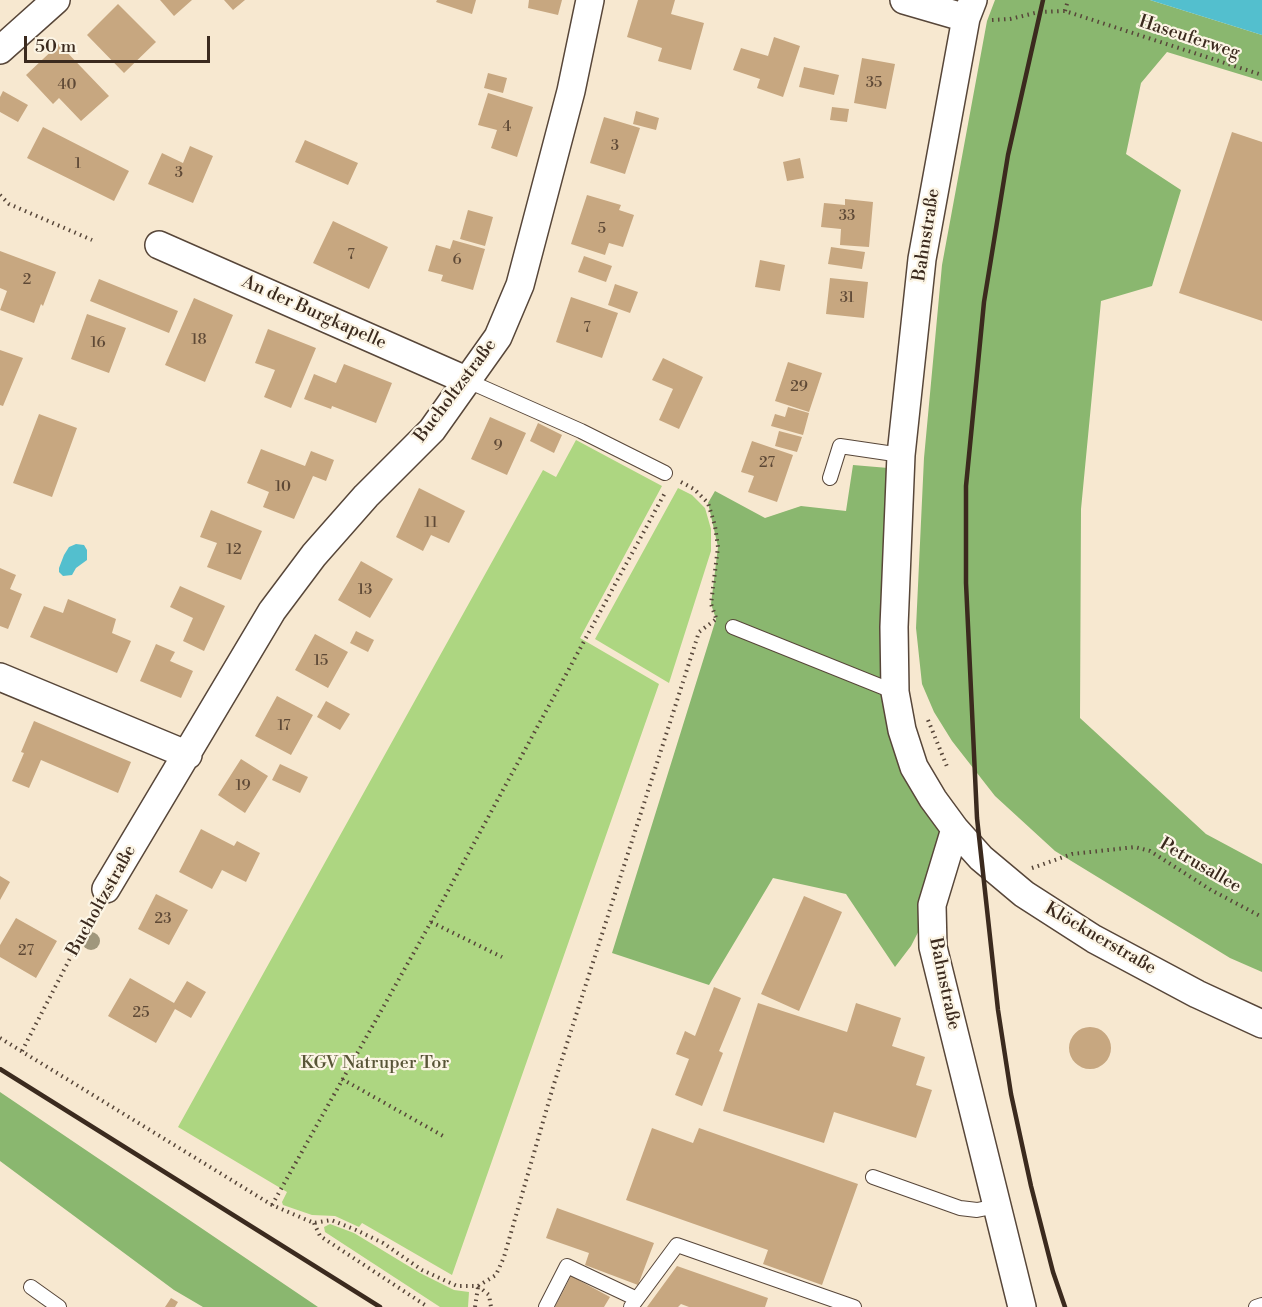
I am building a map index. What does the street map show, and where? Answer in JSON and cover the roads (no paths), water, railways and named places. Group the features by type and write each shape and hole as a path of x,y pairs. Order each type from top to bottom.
{"street":[{"path":"0,50 56,0"},
{"name":"Bucholtzstraße","path":"105,890 188,755 272,611 314,555 366,496 432,430 498,337 520,285 571,91 590,0"},
{"path":"904,0 970,9"},
{"name":"Bahnstraße","path":"970,9 922,259 901,455 894,627 895,692 902,730 914,766 933,799 955,829 933,905 933,947 1022,1307"},
{"name":"An der Burgkapelle","path":"159,245 468,381"},
{"path":"0,677 188,755"},
{"name":"Klöcknerstraße","path":"955,829 981,858 1024,894 1094,939 1197,994 1262,1024"}],"lane":[{"path":"468,381 581,431 669,476"},
{"path":"830,478 840,446 901,455"},
{"path":"734,627 895,692"},
{"path":"873,1177 960,1208 977,1210 998,1206"},
{"path":"546,1307 567,1266 634,1303 676,1245 854,1307"},
{"path":"31,1287 59,1307"},
{"path":"1256,1307 1262,1305"}],"water":[{"path":"1150,0 1262,0 1262,35"},
{"path":"76,544 84,545 87,550 87,560 76,568 72,575 63,576 59,568 64,555 69,547"}],"railway":[{"path":"1043,0 1008,155 984,302 966,486 966,583 977,818 998,1010 1011,1094 1031,1186 1053,1272 1065,1307"},
{"path":"0,1069 380,1307"}],"park label":[{"name":"KGV Natruper Tor","path":"375,1064"}]}
